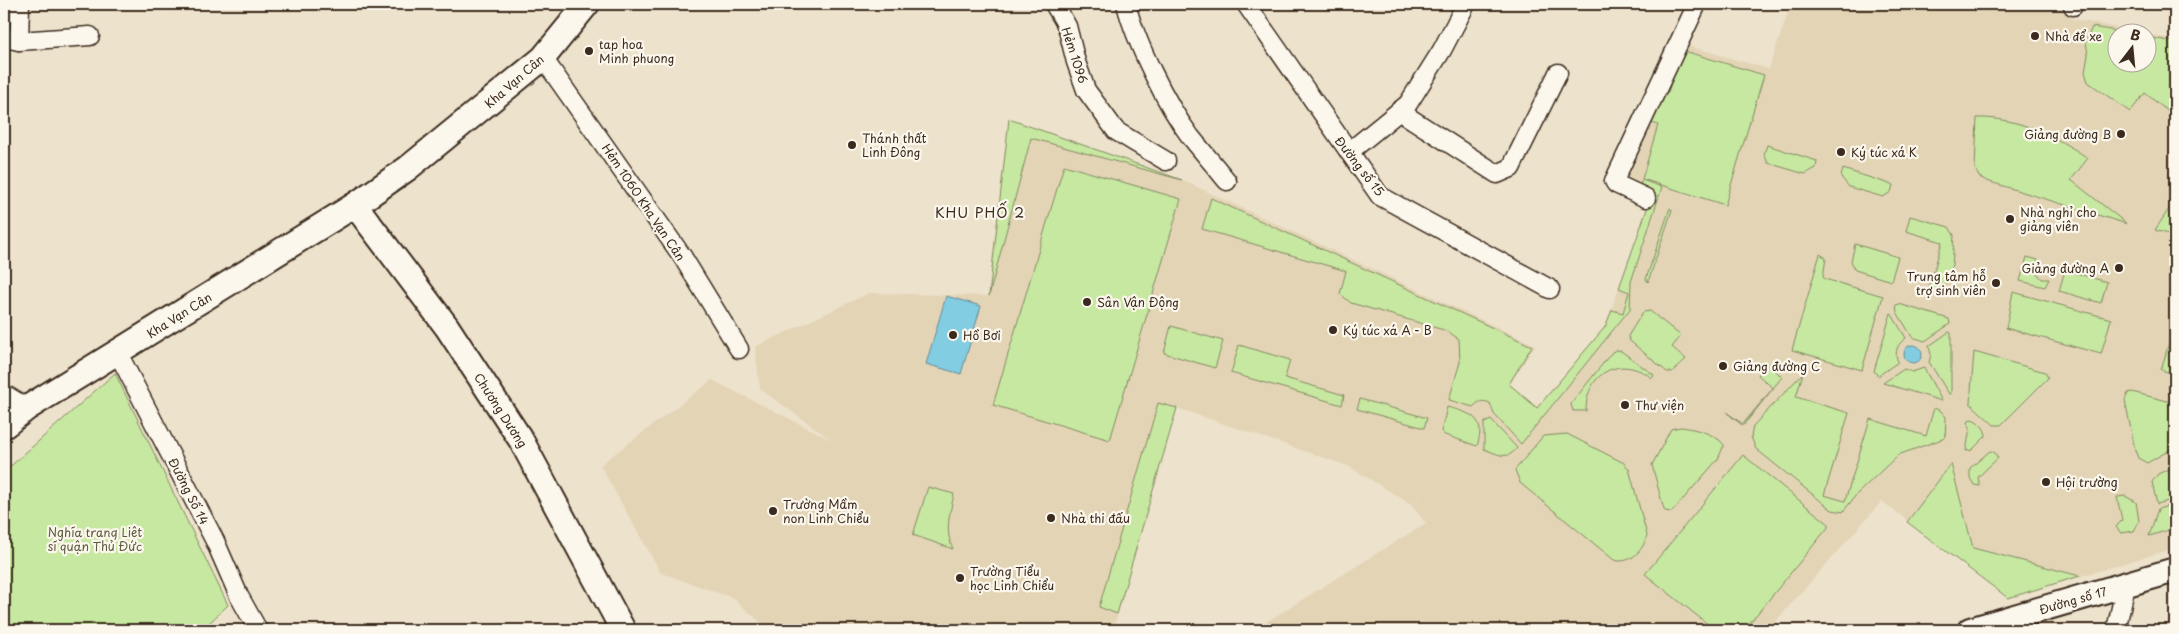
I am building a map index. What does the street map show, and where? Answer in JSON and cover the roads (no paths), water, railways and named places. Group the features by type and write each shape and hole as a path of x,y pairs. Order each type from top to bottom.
{"main road":[{"name":"Kha Vạn Cân","path":"4,426 26,408 118,353 355,205 408,168 543,58 585,4"},
{"name":"Chương Dương","path":"355,205 447,327 522,440 623,630"},
{"name":"Đường số 17","path":"1970,630 2175,570"}],"street":[{"path":"20,4 11,40 90,36"},
{"name":"Hẻm 1096","path":"1054,4 1067,26 1076,62 1086,90 1116,131 1166,160"},
{"path":"1126,4 1143,49 1169,101 1189,135 1227,181"},
{"name":"Đường số 15","path":"1246,4 1332,130 1380,196 1550,289"},
{"path":"1349,152 1408,104 1432,66 1466,4"},
{"path":"1646,198 1616,184 1614,181 1697,4"},
{"name":"Hẻm 1060 Kha Vạn Cân","path":"543,58 682,256 739,350"},
{"path":"1399,112 1497,174 1510,168 1558,73"},
{"name":"Đường Số 14","path":"118,353 215,542 239,596 258,630"},
{"path":"4,394 26,408"},
{"path":"2116,630 2126,585"}],"water":[{"name":"Hồ Bơi","path":"946,296 981,306 961,374 926,364"},
{"path":"1909,345 1917,345 1922,350 1920,361 1909,363 1904,358 1904,350"}],"place":[{"name":"Nhà để xe","path":"2035,36"},
{"name":"tap hoa Minh phuong","path":"589,51"},
{"name":"Giảng đường B","path":"2121,134"},
{"name":"Thánh thất Linh Đông","path":"852,145"},
{"name":"Ký túc xá K","path":"1841,152"},
{"name":"Nhà nghỉ cho giảng viên","path":"2010,219"},
{"name":"Giảng đường A","path":"2119,268"},
{"name":"Trung tâm hỗ trợ sinh viên","path":"1996,283"},
{"name":"Sân Vận Động","path":"1087,302"},
{"name":"Ký túc xá A - B","path":"1333,330"},
{"name":"Hồ Bơi","path":"953,335"},
{"name":"Giảng đường C","path":"1723,366"},
{"name":"Thư viện","path":"1625,405"},
{"name":"Hội trường","path":"2046,482"},
{"name":"Trường Mầm non Linh Chiểu","path":"773,511"},
{"name":"Nhà thi đấu","path":"1051,518"},
{"name":"Trường Tiểu học Linh Chiểu","path":"960,578"}],"district":[{"name":"KHU PHỐ 2","path":"980,212"}],"park label":[{"name":"Nghĩa trang Liệt sĩ quận Thủ Đức","path":"95,539"}]}
